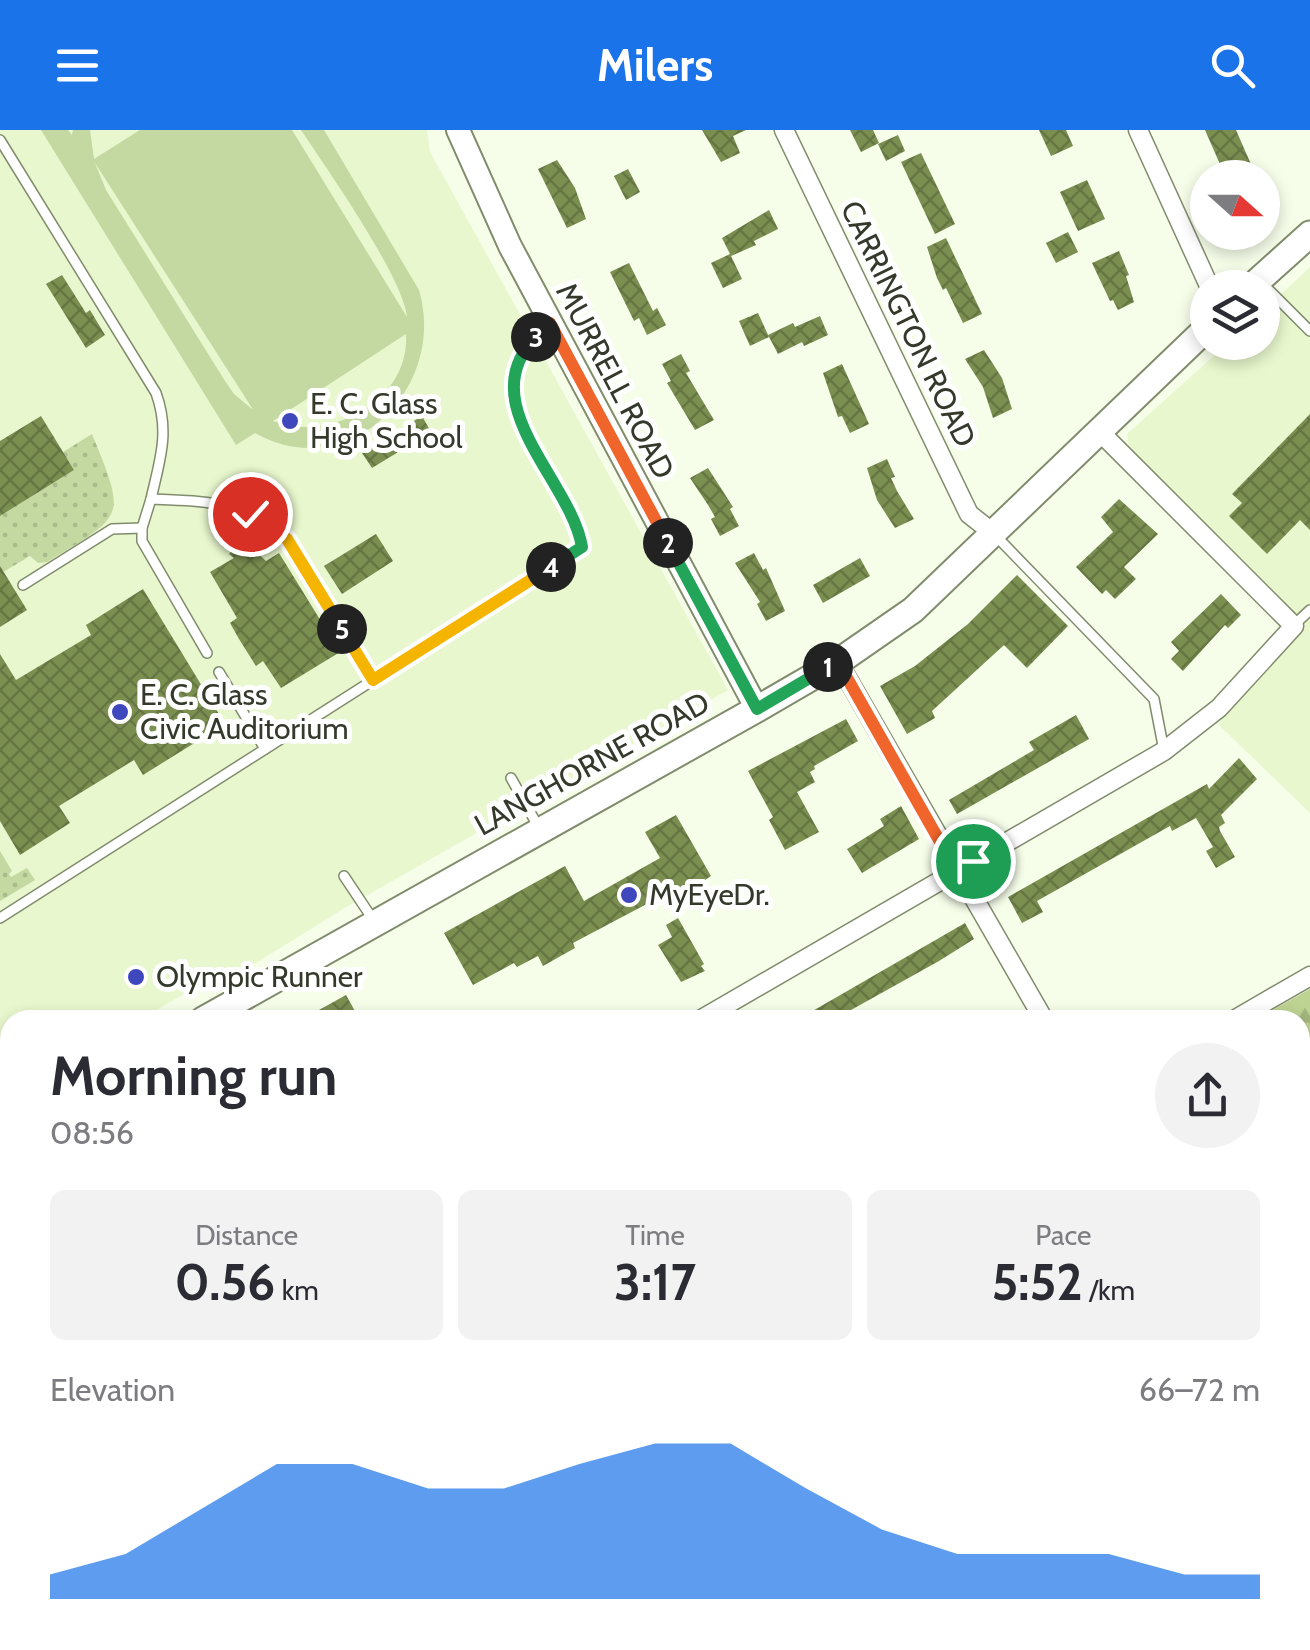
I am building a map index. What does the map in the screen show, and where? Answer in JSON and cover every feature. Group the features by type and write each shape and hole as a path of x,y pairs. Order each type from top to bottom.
{"main road":[{"path":"1270,270 1310,234"},
{"name":"LANGHORNE ROAD","path":"224,1010 838,662 913,610 1190,344"}],"street":[{"name":"MURRELL ROAD","path":"458,130 510,246 757,709"},
{"name":"CARRINGTON ROAD","path":"784,130 969,514 993,532"},
{"path":"1138,130 1202,270"},
{"path":"717,1010 1164,751 1219,708 1294,626 1099,431"},
{"path":"838,662 1038,1010"},
{"path":"1251,1010 1310,976"}],"lane":[{"path":"0,140 156,393 164,416 165,435 142,541 207,653"},
{"path":"1280,306 1310,332"},
{"path":"0,918 582,547 570,506 521,429 516,413 515,385 522,352 550,323"},
{"path":"151,499 216,502 271,525 287,539 373,680"},
{"path":"23,585 112,529 142,528"},
{"path":"993,532 1154,699 1164,751"},
{"path":"1294,626 1310,610"},
{"path":"219,672 265,749"},
{"path":"511,778 540,830"},
{"path":"344,876 375,923"}],"shaded area":[{"name":"E. C. Glass High School","path":"0,130 427,130 430,152 728,690 343,909 222,984 203,983 156,1010 0,1010"},
{"path":"41,130 68,130 72,135 73,130 90,130 94,159 140,130 292,130 407,317 379,251 301,130 324,130 419,290 424,327 419,362 404,393 383,418 355,437 324,447 290,446 255,433 236,445","holes":["95,163 252,408 252,409 225,381 106,190","406,334 404,358 395,379 363,411 319,426 273,421"]},
{"path":"1310,267 1310,813 1218,724 1297,637 1293,610 1129,446 1127,434 1209,360 1280,360 1280,295"},
{"path":"92,434 114,500 105,523 47,562 38,563 30,556 0,574 0,516 74,470 63,452"},
{"path":"0,851 12,871 11,877 27,868 35,880 0,901"}],"green space":[{"path":"1310,989 1310,1010 1273,1010"}],"building":[{"path":"702,130 746,130 733,136 740,153 721,162"},
{"path":"850,130 873,130 879,143 861,152"},
{"path":"1039,130 1066,130 1073,146 1051,156"},
{"path":"1205,130 1236,130 1249,160 1218,160"},
{"path":"898,135 905,151 886,161 878,144"},
{"path":"921,153 955,224 935,234 901,162"},
{"path":"557,160 575,188 586,219 567,228 538,169"},
{"path":"628,169 640,192 626,200 614,176"},
{"path":"1087,180 1105,219 1078,231 1060,192"},
{"path":"769,210 778,229 731,256 742,279 723,288 711,263 730,254 722,238"},
{"path":"1068,232 1078,252 1056,263 1046,243"},
{"path":"946,238 982,314 963,323 937,278 927,247"},
{"path":"1119,251 1134,302 1118,310 1092,263"},
{"path":"629,263 653,311 657,308 666,325 647,335 639,318 634,321 610,272"},
{"path":"62,275 105,335 86,348 46,284"},
{"path":"758,313 769,337 750,346 739,321"},
{"path":"820,316 828,335 778,354 768,335"},
{"path":"984,350 1002,378 1012,409 993,418 983,387 965,359"},
{"path":"681,354 690,371 686,373 714,420 695,430 667,383 671,381 662,364"},
{"path":"842,364 869,424 850,433 842,416 838,417 823,373"},
{"path":"1310,414 1310,530 1300,520 1267,554 1229,516 1242,503 1232,494"},
{"path":"41,416 74,470 0,516 0,441"},
{"path":"422,416 431,432 372,468 362,453"},
{"path":"887,459 895,477 891,478 914,519 895,528 877,500 867,468"},
{"path":"708,468 733,507 730,509 739,526 720,536 711,519 715,517 690,478"},
{"path":"1119,499 1158,534 1124,567 1136,579 1115,599 1106,590 1102,594 1076,567 1113,532 1101,517"},
{"path":"376,534 393,561 342,594 324,566"},
{"path":"243,539 266,561 279,553 340,652 281,688 263,661 256,666 239,639 230,623 237,618 210,572 234,558 229,554"},
{"path":"754,553 763,570 766,568 785,611 766,621 757,604 760,602 735,563"},
{"path":"860,558 870,576 823,603 813,585"},
{"path":"0,566 27,610 0,627"},
{"path":"1017,575 1068,626 1027,668 1004,645 932,711 935,718 907,734 880,686 915,666 968,624"},
{"path":"143,589 225,724 143,775 134,760 59,806 70,823 20,855 0,821 0,654 16,680 91,635 86,625"},
{"path":"1221,594 1241,615 1228,628 1225,625 1183,671 1171,659 1179,651 1171,642"},
{"path":"1076,715 1089,739 957,814 949,800 1034,750 1029,742"},
{"path":"846,719 858,741 814,766 810,772 815,782 797,792 819,832 785,850 769,820 773,817 748,771"},
{"path":"1239,758 1257,779 1221,815 1225,823 1220,831 1235,857 1216,868 1206,851 1213,847 1196,818 1172,831 1170,826 1037,901 1043,912 1022,923 1008,897 1207,784 1209,789"},
{"path":"901,806 919,839 862,873 847,849 884,826 880,819"},
{"path":"676,815 711,876 702,882 706,888 684,900 677,888 573,943 575,948 543,966 538,956 517,967 514,963 473,985 444,933 565,866 584,901 660,858 645,832"},
{"path":"678,918 705,971 681,982 658,945 672,937 666,925"},
{"path":"965,923 974,939 851,1010 814,1010"},
{"path":"346,995 354,1010 319,1010"}],"place":[{"name":"E. C. Glass High School","path":"290,421"},
{"name":"E. C. Glass Civic Auditorium","path":"120,712"},
{"name":"MyEyeDr.","path":"629,895"},
{"name":"Olympic Runner","path":"136,977"}],"route":[{"path":"250,514 287,539 373,680 582,547 570,506 521,429 516,413 515,385 522,352 550,323 757,709 838,662 956,870 973,861"}]}
